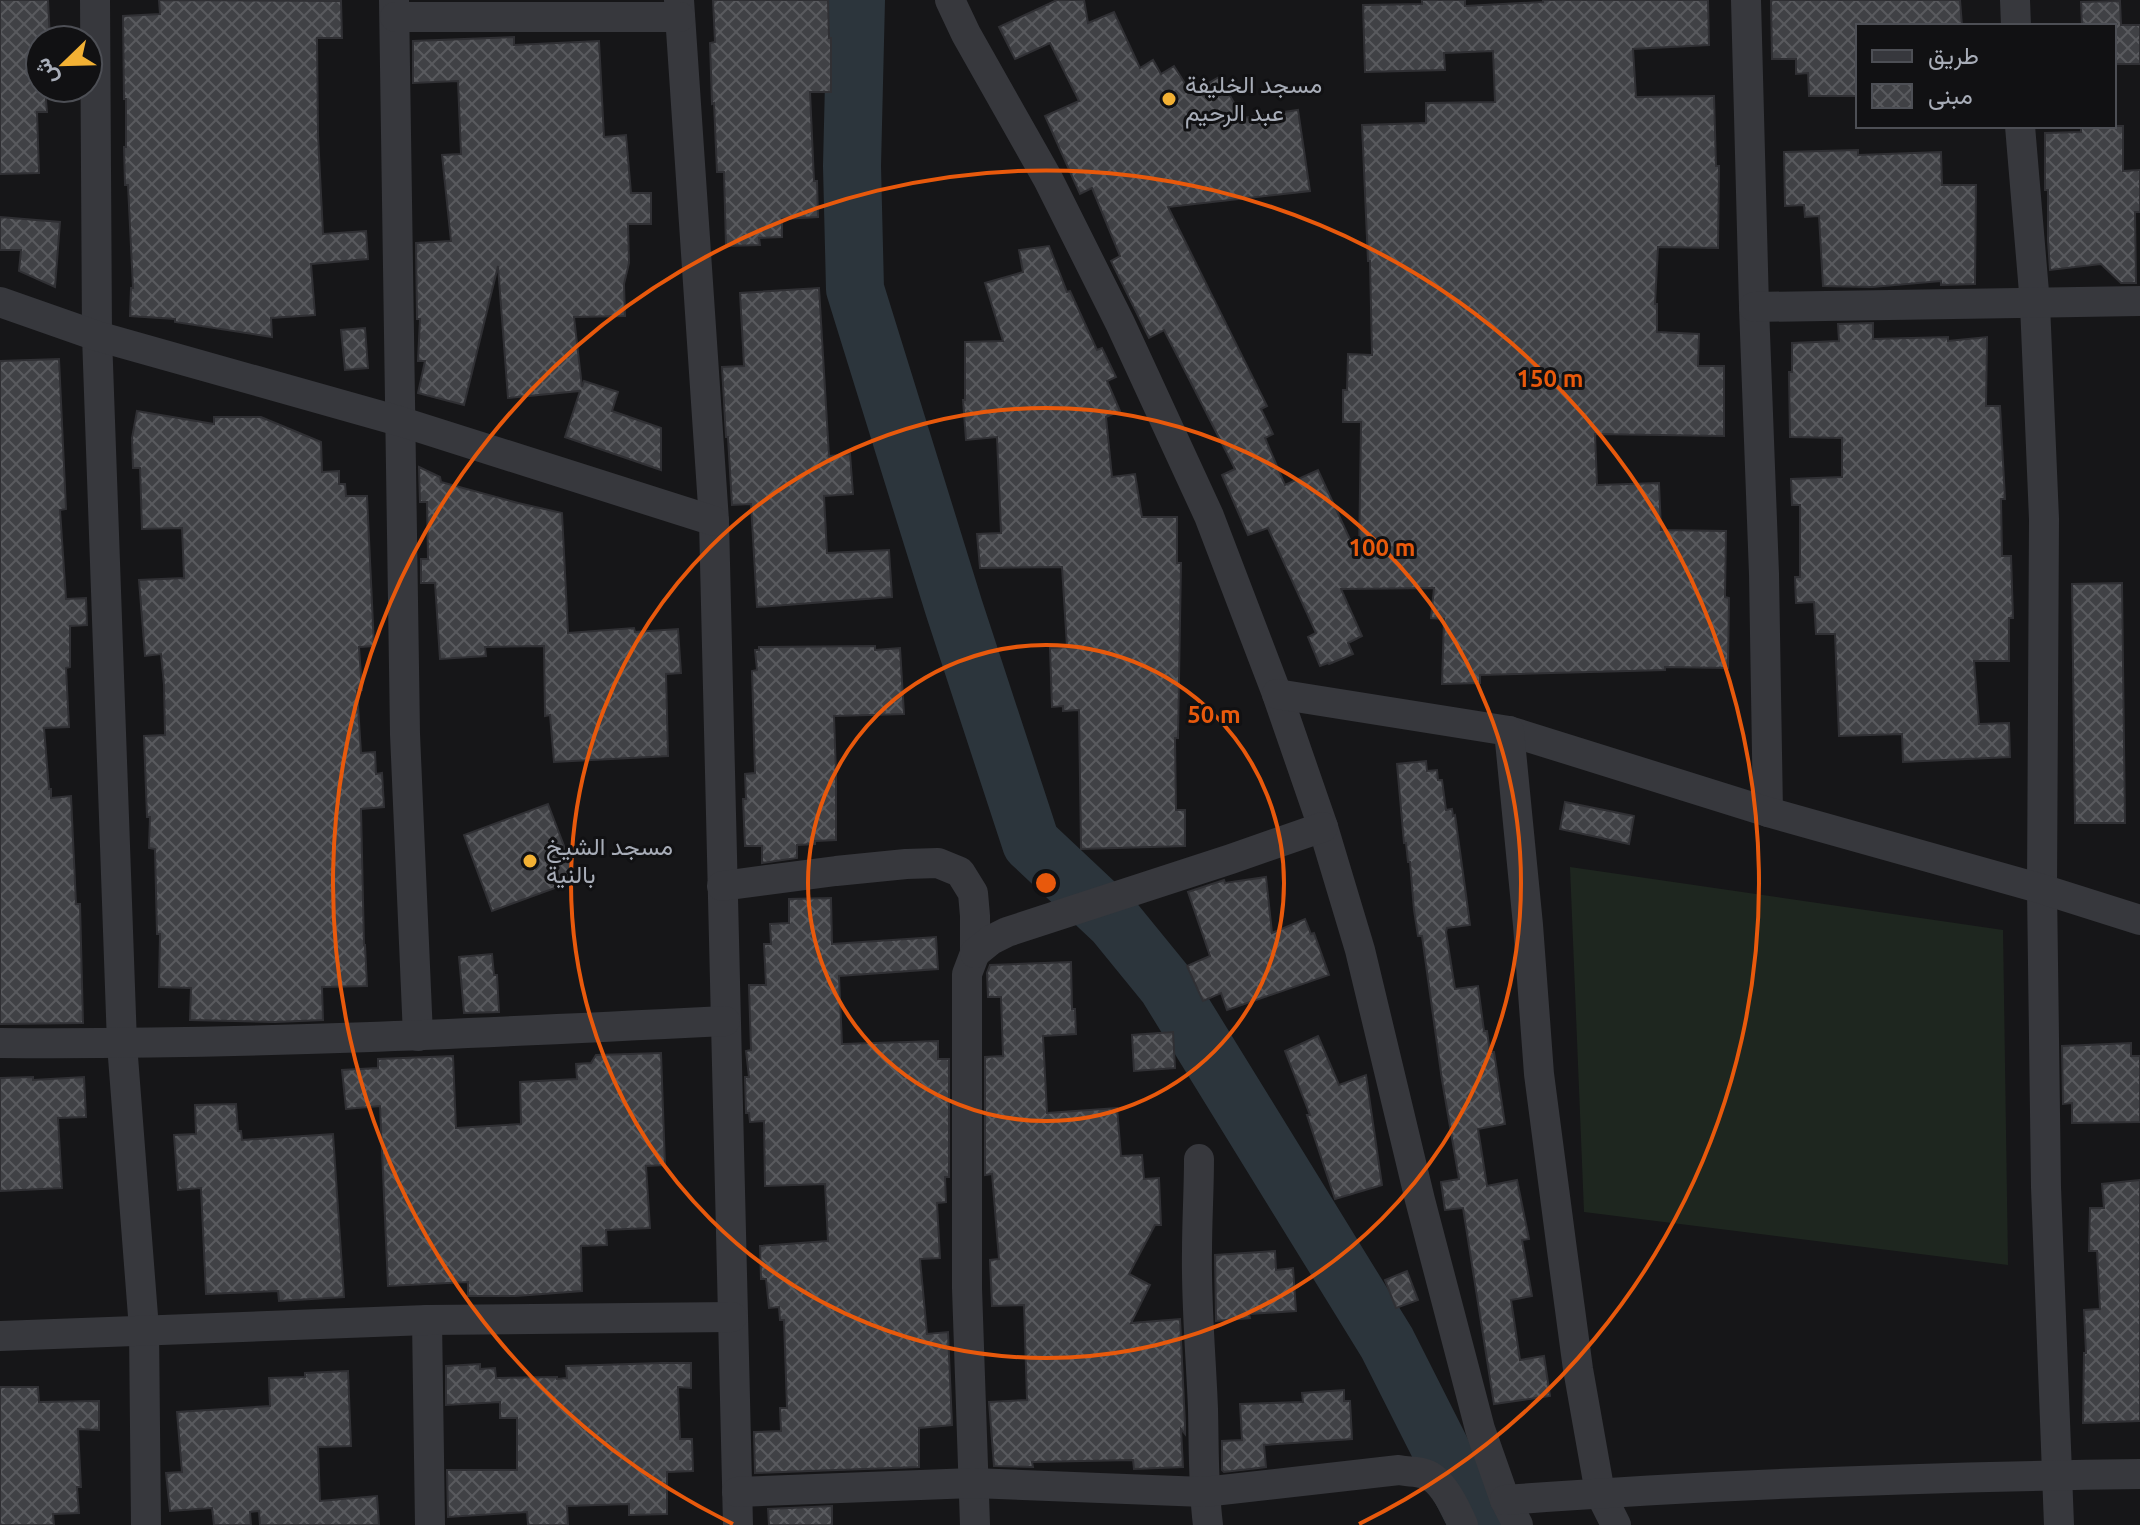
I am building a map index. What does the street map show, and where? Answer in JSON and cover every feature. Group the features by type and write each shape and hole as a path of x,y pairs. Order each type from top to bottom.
{"street":[{"path":"95,0 97,336 122,1044 144,1329 146,1525"},
{"path":"950,0 1048,179 1120,323 1209,516 1277,694 1323,827 1360,950 1472,1400 1512,1512 1600,1493 2140,1474"},
{"path":"1746,0 1764,574 1768,812"},
{"path":"2015,0 2016,24"},
{"path":"418,1036 405,734 395,9 680,8 714,521 738,1525"},
{"path":"2020,128 2035,304 2044,519 2042,889 2046,1187 2059,1525"},
{"path":"1754,307 2140,301"},
{"path":"0,302 97,336 399,421 714,521"},
{"path":"1277,694 1509,731 1768,812 2042,889 2140,920"},
{"path":"1509,731 1539,1074 1576,1354 1600,1493 1616,1525"},
{"path":"975,953 1007,932 1323,827"},
{"path":"722,886 836,871 938,863 960,872 973,893 975,953 967,974 967,1288 975,1525"},
{"path":"0,1043 122,1044 418,1036 725,1021"},
{"path":"1199,1159 1197,1266 1204,1492 1208,1525"},
{"path":"0,1336 427,1320 732,1317"},
{"path":"427,1320 430,1525"},
{"path":"737,1492 973,1483 1204,1492 1399,1470 1428,1474 1444,1490 1463,1525"}],"shaded area":[{"path":"1570,867 2003,930 2008,1265 1584,1212"}],"building":[{"path":"0,0 48,0 49,24 24,24 24,104 46,104 47,112 37,112 39,173 0,174"},
{"path":"159,0 341,1 342,38 317,38 323,234 366,231 368,259 311,264 315,315 271,318 272,337 175,322 175,319 130,316 133,288 128,185 125,185 123,16 160,14"},
{"path":"713,0 828,0 831,92 810,92 818,217 782,219 782,237 759,238 760,245 726,246 724,172 717,172 712,104 710,43 715,42"},
{"path":"1057,0 1084,0 1088,23 1114,12 1140,68 1153,60 1161,74 1174,66 1191,93 1219,77 1243,118 1298,110 1310,191 1168,207 1267,406 1261,409 1273,434 1265,438 1285,485 1318,470 1359,559 1361,422 1343,422 1343,390 1347,390 1348,354 1372,355 1362,125 1426,123 1426,103 1495,102 1493,51 1444,53 1445,70 1365,72 1363,5 1422,4 1422,0 1465,0 1465,6 1543,0 1708,0 1709,45 1633,49 1636,97 1714,96 1716,166 1719,166 1718,248 1658,247 1655,304 1657,332 1699,334 1698,366 1724,366 1724,436 1595,434 1597,485 1659,483 1661,530 1726,531 1728,668 1665,667 1665,670 1480,675 1480,683 1442,684 1444,619 1431,618 1434,588 1341,589 1362,636 1348,643 1353,654 1320,666 1308,637 1316,633 1268,528 1248,535 1222,475 1235,469 1164,330 1149,338 1111,261 1120,256 1092,188 1080,194 1045,116 1079,101 1050,43 1015,59 999,27"},
{"path":"1771,0 1960,0 1962,24 1856,24 1856,96 1809,96 1808,73 1796,74 1796,59 1772,59"},
{"path":"2120,1 2121,25 2140,25 2140,64 2116,64 2116,24 2082,24 2081,2"},
{"path":"514,37 514,45 599,41 604,137 626,135 631,193 651,193 651,224 628,224 625,316 574,317 582,387 584,381 618,392 612,411 661,428 661,470 565,437 580,391 508,398 498,266 464,405 418,393 425,361 418,361 420,319 417,319 416,243 451,241 442,155 461,154 458,81 413,83 413,41"},
{"path":"2123,126 2123,171 2140,170 2140,212 2135,212 2136,283 2121,283 2101,264 2050,270 2045,133 2081,132 2081,128"},
{"path":"1858,150 1858,155 1941,152 1942,185 1976,185 1975,284 1941,285 1941,281 1872,287 1823,286 1819,216 1805,217 1804,205 1785,206 1784,152"},
{"path":"0,217 60,222 55,287 19,271 21,250 0,250"},
{"path":"1049,246 1067,292 1070,291 1097,350 1102,348 1116,377 1107,381 1120,411 1106,417 1112,477 1135,474 1142,517 1177,517 1177,563 1181,563 1178,738 1175,738 1176,810 1185,810 1185,846 1081,849 1079,710 1063,711 1063,706 1052,707 1050,648 1067,647 1062,567 980,568 977,534 1001,533 997,437 966,440 963,400 965,342 1003,341 985,283 1023,272 1019,250"},
{"path":"819,288 829,456 850,454 853,494 824,496 827,553 889,550 892,597 757,607 751,504 732,505 722,367 744,366 740,293"},
{"path":"1873,323 1873,339 1948,337 1948,341 1987,337 1986,406 2000,406 2005,499 2001,499 2002,556 2011,556 2013,618 2009,618 2009,661 1974,661 1979,724 2009,723 2010,757 1903,762 1902,734 1839,736 1835,634 1816,634 1814,602 1796,603 1795,577 1800,577 1800,505 1792,505 1791,479 1842,477 1842,438 1790,437 1792,343 1839,341 1838,324"},
{"path":"365,328 368,368 345,370 341,330"},
{"path":"59,359 66,509 60,510 66,599 86,598 87,625 70,626 70,667 66,668 69,727 44,728 51,798 71,796 76,904 80,904 83,1023 0,1024 0,361"},
{"path":"137,411 214,424 214,417 261,417 321,442 322,472 339,471 339,484 345,484 346,496 367,496 374,646 359,647 362,690 357,690 361,753 375,752 376,774 382,773 384,807 361,809 367,986 322,987 323,1020 190,1020 191,988 159,987 160,934 157,934 155,849 149,848 144,736 165,735 164,685 161,654 145,656 139,580 184,578 182,528 142,529 140,468 133,468 132,438"},
{"path":"419,467 440,477 441,482 562,513 568,633 634,628 635,632 678,629 681,673 666,674 668,756 554,762 550,715 545,716 544,646 485,647 486,656 440,659 435,583 421,583 421,559 428,559 427,502 420,502"},
{"path":"2122,583 2125,823 2075,823 2072,584"},
{"path":"875,646 875,650 900,648 904,714 834,716 836,840 797,845 797,858 762,863 762,846 745,846 743,799 746,799 745,774 755,773 752,671 757,670 755,650 759,647"},
{"path":"1426,761 1427,771 1437,770 1438,780 1442,780 1446,810 1452,809 1455,815 1470,925 1447,928 1446,932 1455,989 1478,986 1484,1031 1487,1031 1490,1052 1494,1052 1505,1124 1478,1129 1487,1186 1517,1180 1529,1239 1522,1240 1532,1296 1511,1300 1520,1360 1544,1356 1550,1396 1494,1404 1463,1208 1445,1210 1441,1182 1459,1179 1422,936 1418,936 1414,910 1397,764"},
{"path":"1565,802 1634,816 1629,844 1560,829"},
{"path":"548,804 577,880 492,911 464,835"},
{"path":"1266,877 1272,933 1305,919 1311,934 1314,933 1329,975 1227,1010 1221,993 1203,1001 1187,966 1210,956 1188,892 1224,880 1225,883"},
{"path":"831,898 832,944 936,937 938,969 839,976 842,1044 938,1041 938,1059 949,1059 949,1177 945,1177 946,1202 937,1203 940,1258 920,1259 927,1334 948,1332 952,1425 919,1428 919,1467 755,1473 754,1432 781,1431 780,1408 787,1408 784,1320 780,1320 779,1307 769,1308 766,1279 761,1279 760,1246 828,1241 825,1184 765,1186 764,1121 750,1122 749,1113 746,1113 745,1077 749,1077 746,1051 751,1050 749,985 766,985 764,944 771,944 770,924 789,923 789,899"},
{"path":"492,954 494,975 497,975 499,1012 464,1013 459,957"},
{"path":"1071,962 1076,1034 1043,1036 1047,1113 1117,1108 1121,1156 1142,1155 1144,1179 1159,1178 1161,1225 1155,1225 1129,1274 1150,1285 1131,1323 1180,1319 1185,1424 1185,1434 1181,1429 1183,1467 1134,1469 1133,1460 1032,1462 1033,1467 994,1466 989,1402 1027,1400 1024,1305 992,1306 990,1260 999,1259 992,1174 985,1175 985,1057 1003,1056 1001,997 988,997 987,973 990,965"},
{"path":"1173,1032 1175,1068 1134,1071 1132,1035"},
{"path":"1318,1036 1339,1085 1366,1075 1382,1185 1335,1199 1307,1115 1310,1115 1285,1051"},
{"path":"2131,1043 2131,1056 2140,1056 2140,1122 2072,1123 2072,1103 2063,1104 2062,1046"},
{"path":"661,1053 665,1165 646,1166 650,1228 606,1230 607,1245 581,1246 582,1291 468,1296 468,1282 388,1286 380,1106 346,1109 342,1070 378,1068 378,1059 453,1056 456,1128 521,1124 520,1082 577,1079 576,1064 591,1063 596,1055"},
{"path":"33,1077 33,1080 84,1077 86,1117 58,1118 62,1188 0,1191 0,1078"},
{"path":"236,1104 238,1131 241,1131 242,1140 333,1134 344,1297 279,1301 278,1291 206,1294 201,1188 178,1190 174,1135 196,1134 195,1105"},
{"path":"2140,1180 2140,1421 2083,1423 2084,1310 2100,1309 2097,1251 2089,1251 2090,1208 2104,1208 2102,1184"},
{"path":"1275,1251 1276,1270 1293,1268 1296,1311 1249,1314 1250,1318 1216,1321 1215,1255"},
{"path":"1407,1271 1418,1300 1396,1308 1385,1280"},
{"path":"691,1363 691,1388 678,1387 680,1439 692,1439 693,1471 667,1472 667,1514 629,1515 629,1504 567,1506 568,1525 528,1525 527,1512 448,1517 447,1470 517,1470 517,1418 500,1418 500,1402 446,1405 446,1366 480,1364 480,1369 495,1368 496,1378 557,1379 567,1378 566,1366"},
{"path":"348,1371 351,1446 318,1447 320,1501 377,1496 379,1525 260,1525 259,1511 250,1512 251,1525 214,1525 212,1508 170,1511 166,1473 182,1472 177,1412 270,1406 269,1378"},
{"path":"0,1387 38,1387 39,1402 99,1401 99,1430 78,1429 79,1513 53,1514 54,1525 0,1525"},
{"path":"1344,1390 1344,1401 1350,1401 1352,1439 1264,1445 1266,1467 1222,1470 1222,1441 1242,1440 1240,1404 1303,1402 1302,1393"},
{"path":"832,1506 832,1525 769,1525 768,1509"}],"waterway":[{"path":"856,0 852,166 855,289 1031,843 1114,921 1167,986 1387,1343 1479,1525"}],"place":[{"name":"مسجد الخليفة عبد الرحيم","path":"1169,99"},
{"name":"مسجد الشيخ بالنية","path":"530,861"}]}
